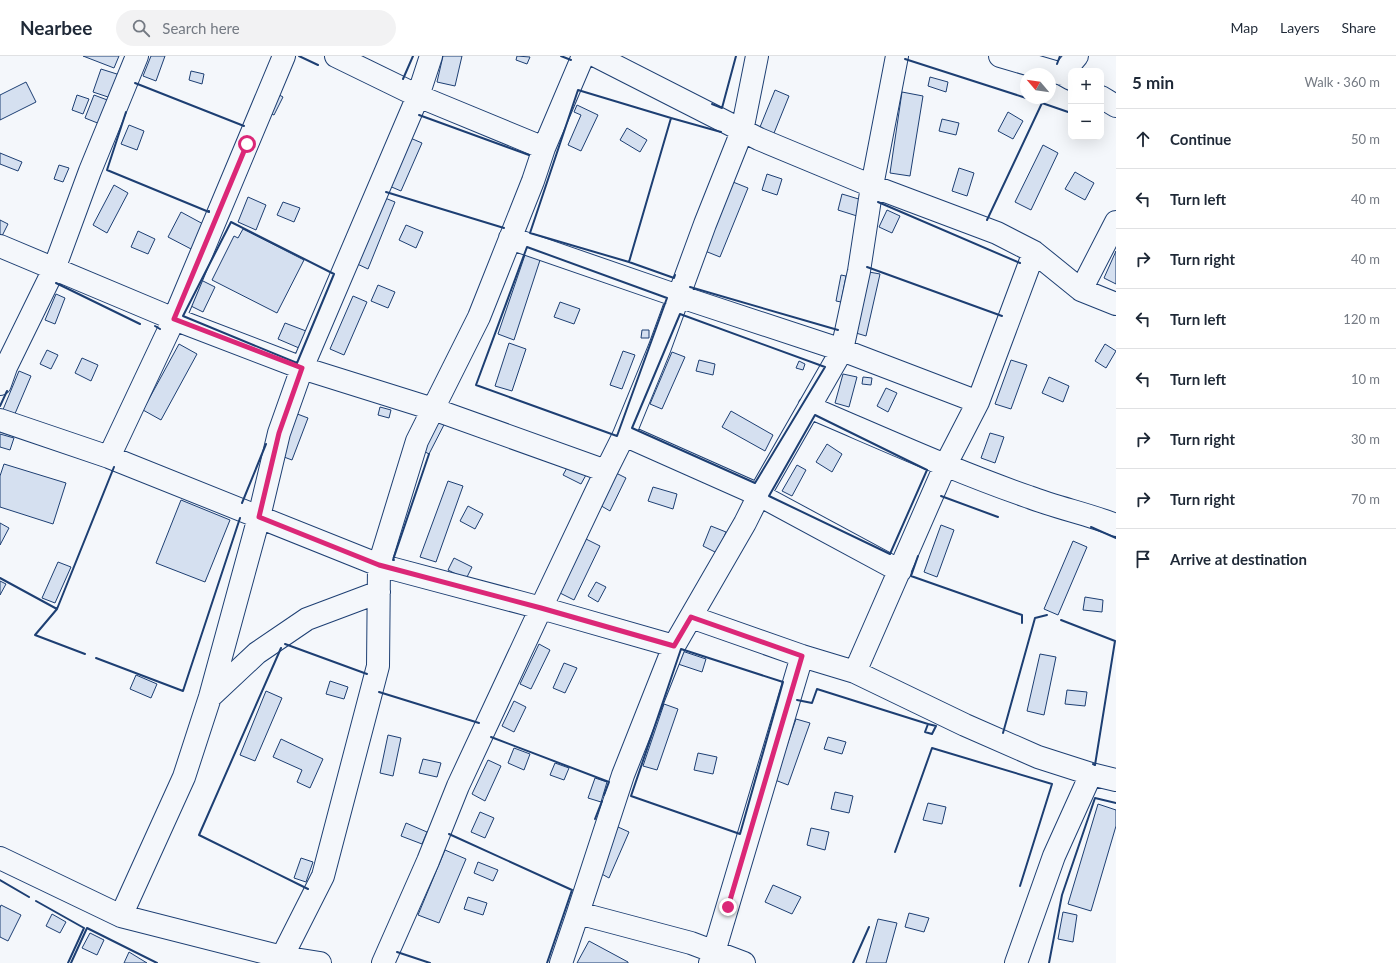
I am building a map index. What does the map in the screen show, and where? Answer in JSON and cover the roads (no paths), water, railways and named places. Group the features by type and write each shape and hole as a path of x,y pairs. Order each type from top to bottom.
{"street":[{"path":"0,384 6,367 54,269 90,171 137,56"},
{"path":"109,457 174,319 284,56"},
{"path":"336,56 418,96 544,148"},
{"path":"121,916 184,777 210,697 259,517 279,433 302,368 418,96 431,56"},
{"path":"282,957 323,876 378,666 379,565 417,441 479,317 534,181 544,148 583,56"},
{"path":"596,56 759,139 872,186 997,233 1034,252 1081,290 1116,304"},
{"path":"383,963 428,861 458,786 624,435 660,346 705,224 742,131 757,56"},
{"path":"561,963 623,775 674,646 842,350 858,271 872,186 897,56"},
{"path":"1000,56 1067,77 1076,56"},
{"path":"1104,99 1116,106"},
{"path":"1081,290 1116,222"},
{"path":"510,238 678,296 842,350 978,402"},
{"path":"0,246 174,319 302,368 434,409 606,471"},
{"path":"855,672 945,466 978,402 1034,252"},
{"path":"809,407 945,466 1030,498 1100,518 1116,525"},
{"path":"0,420 109,457 379,565 541,608 674,646"},
{"path":"624,435 759,495 900,571"},
{"path":"210,697 256,653 307,619 379,592"},
{"path":"691,617 802,656 855,672 1038,758 1090,774 1116,780"},
{"path":"712,957 802,656"},
{"path":"1016,963 1054,856 1090,774"},
{"path":"0,858 121,916 311,963"},
{"path":"578,913 691,943 712,957 744,963"}]}
